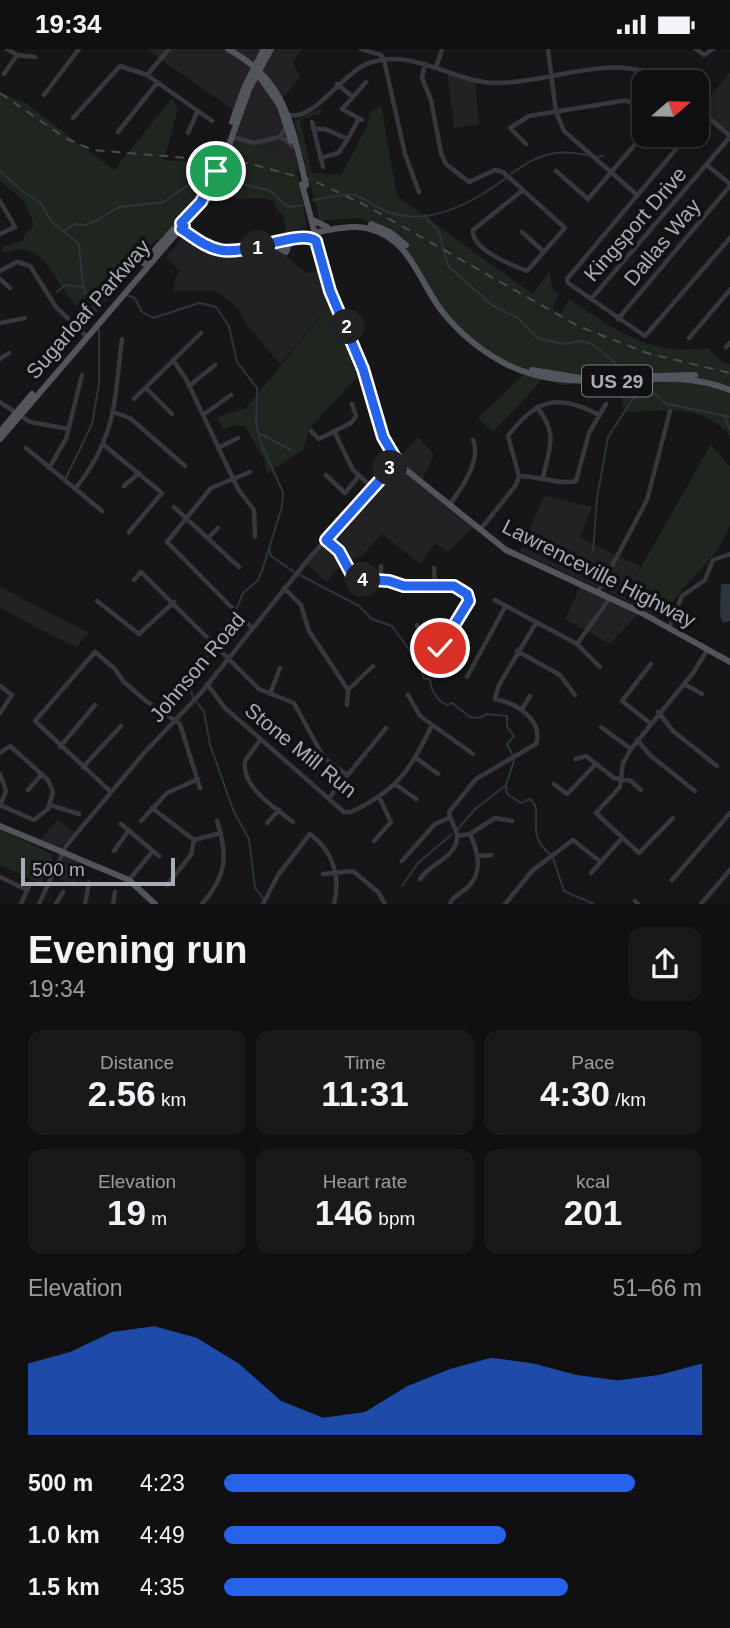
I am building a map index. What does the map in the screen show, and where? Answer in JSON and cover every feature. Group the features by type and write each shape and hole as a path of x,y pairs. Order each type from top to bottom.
{"main road":[{"name":"Lawrenceville Highway","path":"228,49 256,69 275,89 291,119 304,184 335,299"},
{"path":"245,60 256,58 266,49"},
{"name":"Sugarloaf Parkway","path":"181,226 190,220 210,192 266,49"},
{"name":"Lawrenceville Highway","path":"256,69 291,119 293,146 300,167"},
{"name":"Sugarloaf Parkway","path":"225,151 256,69"},
{"path":"252,83 260,79 265,83"},
{"name":"Sugarloaf Parkway","path":"0,439 85,335 210,192"},
{"path":"190,220 194,233"},
{"path":"181,226 215,244 235,247 318,231"},
{"path":"181,226 199,241 203,251 212,247 241,251 318,231"},
{"name":"US 29","path":"318,231 354,227 379,229 403,248 457,326 488,353 538,376 580,383 683,378 730,388"},
{"name":"Lawrenceville Highway","path":"318,231 325,278 363,369 383,437 397,461 448,506 506,550 610,597 730,661"},
{"path":"271,244 286,252 286,244 292,239"},
{"name":"Sugarloaf Parkway","path":"0,432 18,414"},
{"path":"0,826 129,880 155,904"}],"street":[{"path":"8,49 17,55 35,57"},
{"path":"44,95 79,49"},
{"path":"147,75 169,49"},
{"path":"360,49 381,55 384,60 405,154 419,192"},
{"path":"436,68 442,49"},
{"path":"548,49 556,112 564,131 637,195"},
{"path":"696,49 704,55 713,49"},
{"path":"370,51 372,62"},
{"path":"4,74 17,55"},
{"path":"232,137 254,143 281,137 291,119 317,105 337,83 353,71 372,62 384,60 425,64 498,83 621,64 648,70"},
{"path":"425,64 422,78 431,100 446,164 468,182 495,170 503,172 523,190 565,228 527,271 478,245 472,237 473,230 523,190"},
{"path":"73,118 117,67 147,75 212,121"},
{"path":"320,158 338,153 348,139 360,119 342,109 366,82"},
{"path":"118,131 157,83"},
{"path":"337,83 353,97"},
{"path":"526,144 512,131 511,126 524,117 621,101 632,104"},
{"path":"188,133 197,112"},
{"path":"709,118 730,136"},
{"path":"312,122 323,167"},
{"path":"313,129 325,129 348,139"},
{"name":"Kingsport Drive","path":"591,299 730,136"},
{"path":"281,137 293,146"},
{"path":"556,171 588,199 633,147"},
{"path":"678,147 567,279 641,336 648,335 730,238"},
{"name":"Dallas Way","path":"618,319 730,185 706,165"},
{"path":"0,201 15,227 0,234"},
{"path":"522,232 544,252"},
{"path":"0,271 17,262 30,266 56,307 85,335"},
{"path":"0,279 10,288"},
{"path":"689,338 730,291"},
{"path":"725,297 730,301"},
{"path":"0,323 25,318"},
{"path":"134,398 201,333"},
{"path":"75,489 104,445 111,429 122,339"},
{"path":"0,359 9,353"},
{"path":"173,361 189,386 232,477 254,510 255,537"},
{"path":"189,386 215,365"},
{"path":"49,468 61,453 82,375"},
{"path":"146,388 172,414"},
{"path":"203,415 231,395"},
{"path":"519,476 508,436 537,407 548,401 559,402 584,407 599,415"},
{"path":"0,402 30,422 69,429"},
{"path":"311,431 319,439 355,419 356,412 352,404"},
{"path":"519,476 543,477 568,483 576,481 589,433 606,404"},
{"path":"537,407 551,427 552,436 543,477"},
{"path":"598,592 647,500 670,411"},
{"path":"113,412 130,418 186,467"},
{"path":"334,431 359,476 372,488"},
{"path":"218,448 238,438"},
{"path":"448,506 461,487 477,452 473,440"},
{"path":"104,445 162,493 129,532"},
{"path":"26,448 102,511"},
{"name":"Johnson Road","path":"38,904 61,852 207,684 284,588 397,461"},
{"path":"250,472 232,477 211,488 169,537 169,546 252,628"},
{"path":"124,486 139,473"},
{"path":"326,475 345,493 359,476"},
{"path":"479,531 519,476"},
{"path":"174,507 239,567"},
{"path":"208,538 218,527"},
{"path":"326,540 343,556 352,575 359,579 382,580 404,586 454,586 470,599 442,647 423,639 416,625"},
{"path":"670,628 685,592 705,580 713,560 730,554"},
{"path":"381,566 382,580"},
{"path":"434,568 435,586"},
{"path":"134,580 141,572 259,689 290,700 297,706 324,758 347,775"},
{"path":"284,588 303,607 309,631 348,690 347,705"},
{"path":"577,645 610,597"},
{"path":"495,600 577,645 600,667"},
{"path":"97,601 139,634 174,602"},
{"path":"467,677 505,607"},
{"path":"420,879 428,868 450,854 457,836 449,818 449,811 476,779 536,744 537,730 522,709 495,699 517,650 536,623"},
{"path":"673,818 639,853 596,813 618,791 623,763 637,740 684,684 708,649"},
{"path":"517,650 560,675 575,695"},
{"path":"111,792 35,721 95,652 146,701 183,727 200,788"},
{"path":"650,723 622,701 651,663"},
{"path":"348,690 373,666"},
{"path":"270,694 280,667"},
{"name":"Stone Mill Run","path":"207,684 225,708 344,812 351,812 380,799 416,758 432,725"},
{"path":"684,684 702,694"},
{"path":"0,686 12,695 0,713"},
{"path":"408,695 420,716 473,754"},
{"path":"522,709 530,696"},
{"path":"60,747 95,705"},
{"path":"659,712 673,731 717,766"},
{"path":"83,767 121,726"},
{"path":"601,727 631,749"},
{"path":"329,798 386,728"},
{"path":"261,739 247,756 245,773 253,787 293,822"},
{"path":"637,740 652,756 695,791"},
{"path":"0,753 10,746 42,774 53,788 50,805 40,818 34,820 0,806 6,791 0,773"},
{"path":"576,759 586,756 622,780 631,781 641,790"},
{"path":"416,758 438,774"},
{"path":"554,785 567,794 596,764"},
{"path":"28,790 42,774"},
{"path":"141,821 167,793 198,779"},
{"path":"395,784 416,799"},
{"path":"374,841 391,822 380,799"},
{"path":"50,805 79,814"},
{"path":"152,808 194,840"},
{"path":"267,823 279,810"},
{"path":"672,880 730,813"},
{"path":"402,861 435,824 449,818"},
{"path":"457,836 470,834 495,818 512,821"},
{"path":"202,904 225,869 225,846 217,821"},
{"path":"121,824 159,856"},
{"path":"114,851 129,830"},
{"path":"194,840 221,833"},
{"path":"263,904 278,875 310,834 327,852 336,871 334,904"},
{"path":"450,903 471,884 479,856 470,834"},
{"path":"591,873 622,838"},
{"path":"167,885 191,855 194,840"},
{"path":"505,904 533,870 572,841 601,862"},
{"path":"129,880 153,851"},
{"path":"479,856 491,855"},
{"path":"701,904 730,870"},
{"path":"323,874 336,871 356,873 378,892 385,904"},
{"path":"0,877 27,890"},
{"path":"85,904 89,883"},
{"path":"21,904 30,884"},
{"path":"113,904 115,892"},
{"path":"56,904 63,893"}],"shaded area":[{"path":"146,49 302,49 293,62 300,77 282,99 300,171 217,161 237,113"},
{"path":"447,72 475,80 479,124 454,128"},
{"path":"730,72 730,137 709,119 709,98"},
{"path":"0,93 24,102 114,170 172,98 178,109 164,160 214,163 237,141 263,146 268,155 289,159 298,177 307,227 286,233 283,214 277,211 274,201 263,198 240,199 218,189 192,224 185,217 149,247 95,315 88,317 36,254 27,250 4,253 1,247 24,240 24,235 34,225 24,201 0,181"},
{"path":"381,105 397,196 532,294 550,271 552,288 559,296 552,308 561,313 569,299 618,330 650,344 668,348 708,348 723,363 730,364 730,436 708,418 695,414 667,410 624,412 617,383 559,385 545,377 493,432 478,418 527,372 491,355 457,331 431,297 393,229 356,218 320,221 294,121 322,108 320,114 300,120 312,173 341,175 367,126 370,112"},
{"path":"183,237 200,248 218,254 247,255 278,249 301,269 309,273 317,271 328,307 280,364 246,324 238,308 216,291 174,291 174,280 180,271 166,257"},
{"path":"330,305 360,374 309,429 304,449 267,474 264,459 245,426 234,425 223,430 217,417 246,408"},
{"path":"418,437 434,455 421,483 474,526 448,552 435,543 420,564 382,534 361,557 347,561 343,551 328,538"},
{"path":"711,444 730,467 730,526 718,549 659,617 623,599"},
{"path":"544,495 592,507 580,538 616,555 598,588 520,552"},
{"path":"326,542 341,555 343,562 326,582 306,563"},
{"path":"618,556 641,566 623,599 602,588"},
{"path":"721,584 730,584 730,621 723,623 720,615"},
{"path":"0,587 89,633 76,647 38,628 0,608"},
{"path":"580,587 639,613 610,644 565,619"},
{"path":"58,819 74,832 59,849 39,841"},
{"path":"0,829 54,855 41,884 0,865"},
{"path":"63,856 82,864 73,885 53,876"}],"waterway":[{"path":"511,174 529,162 547,155 566,152 587,155"},
{"path":"598,157 603,156"},
{"path":"0,171 26,194 40,202 52,222 79,244 83,286 86,293 93,294"},
{"path":"347,194 397,215 414,217 447,211 479,196 506,178"},
{"path":"63,231 75,224 85,225 97,220 119,207 164,202 191,183 209,180"},
{"path":"214,180 231,181 271,191 288,207 304,205"},
{"path":"313,200 344,195"},
{"path":"424,215 439,232 448,266 492,305 518,318 537,338 563,344 581,341 592,344 628,373"},
{"path":"57,292 65,285 82,287"},
{"path":"94,294 117,288"},
{"path":"94,295 95,313"},
{"path":"126,295 135,298 141,311 153,318 199,303 216,307 229,326 237,362 257,388 256,424 262,446 283,492 282,507 258,580 243,593 236,610"},
{"path":"66,478 92,424 99,384 99,329"},
{"path":"641,383 667,404 730,417"},
{"path":"593,551 597,498 608,437 642,385"},
{"path":"725,418 730,429"},
{"path":"259,433 291,450"},
{"path":"269,548 271,556 294,572"},
{"path":"300,575 359,606 372,619 392,626 418,662 424,679 430,679 431,687 441,701 447,705 452,703 470,717 479,718 487,714 507,716 507,726 514,736 507,744 512,754"},
{"path":"216,642 219,632 234,614"},
{"path":"173,703 190,692 213,646"},
{"path":"191,690 193,698"},
{"path":"196,701 204,712 210,745 234,812 249,839 255,888 263,898"},
{"path":"514,761 506,785 507,794 521,803 530,799 534,804 538,838 550,854"},
{"path":"458,829 475,809 505,786"},
{"path":"402,886 418,863 452,834"},
{"path":"553,858 564,891 594,904"}],"railway":[{"path":"0,93 67,139 93,150 247,163 314,181 361,203 578,326 647,353 730,373"}],"route":[{"path":"216,171 201,202 181,223 184,226 181,229 205,245 230,251 249,250 304,236 312,237 316,241 325,278 352,338 383,437 397,461 326,540 339,551 352,575 359,579 389,581 404,586 454,586 467,594 470,599 440,648"}]}
